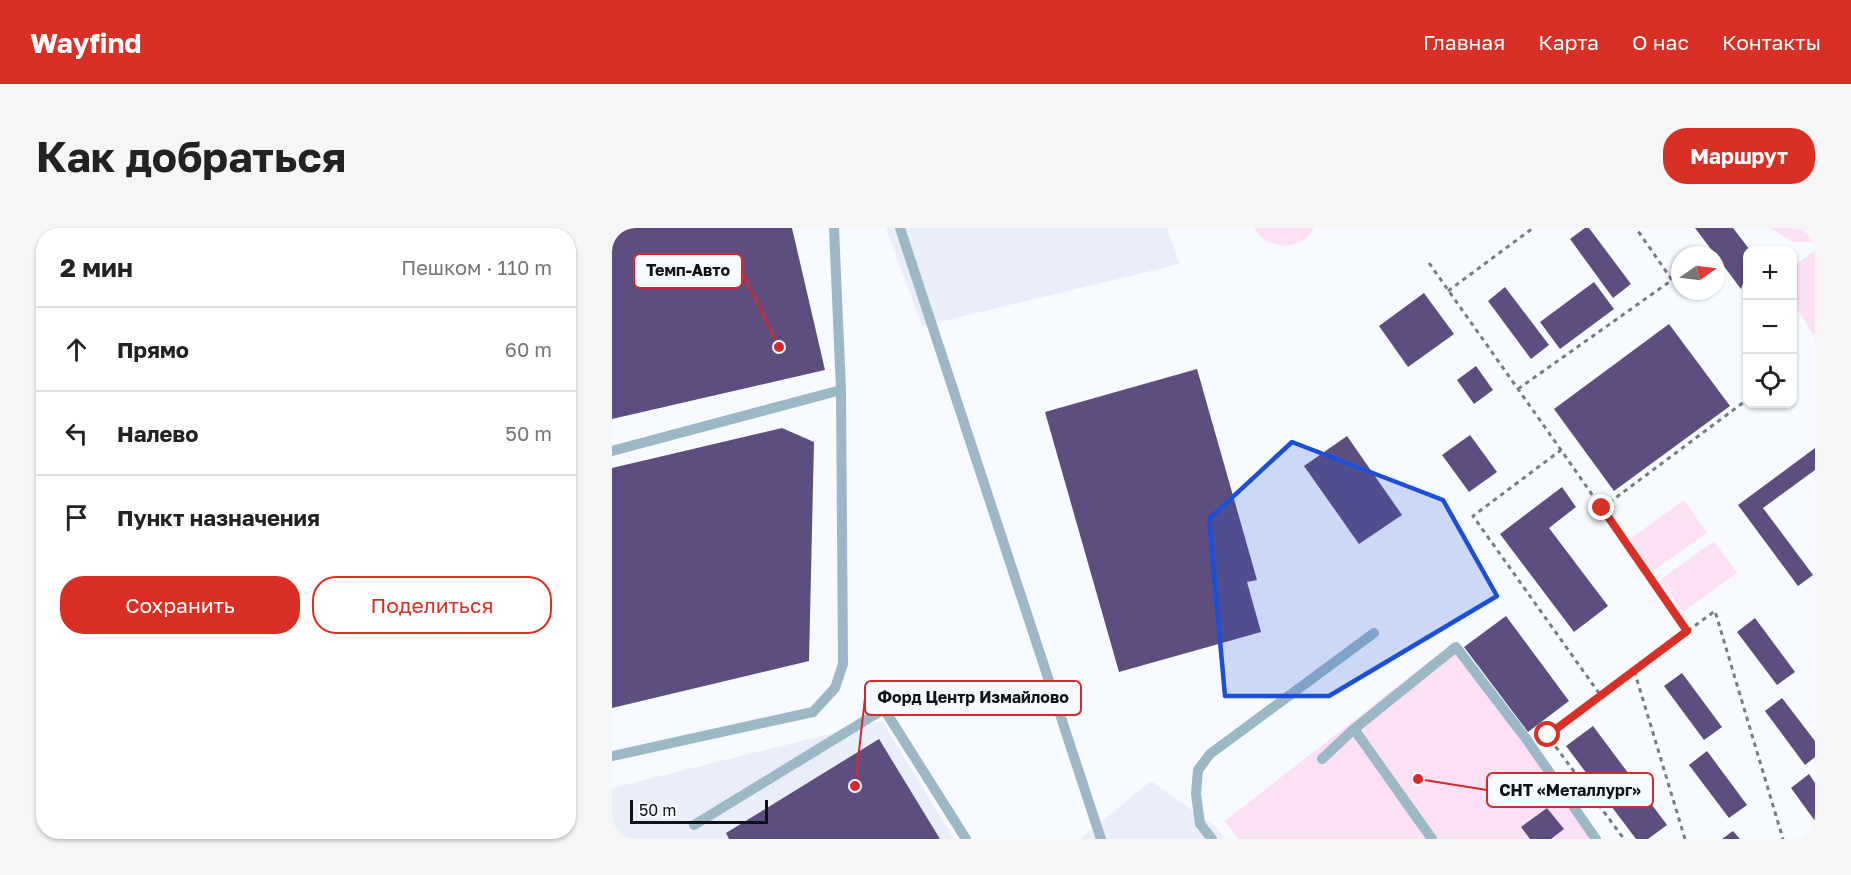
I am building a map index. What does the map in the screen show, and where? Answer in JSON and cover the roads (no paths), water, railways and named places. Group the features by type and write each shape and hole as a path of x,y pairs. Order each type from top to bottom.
{"lane":[{"path":"612,756 813,712 836,688 843,664 841,390 834,228"},
{"path":"900,228 1101,839"},
{"path":"612,451 841,390"},
{"path":"1212,839 1200,824 1196,794 1198,770 1209,754 1374,633"},
{"path":"1322,759 1354,729 1456,647 1527,740 1596,839"},
{"path":"694,825 884,709 966,839"},
{"path":"1354,729 1432,839"}],"place":[{"name":"Темп-Авто","path":"779,347"},
{"name":"СНТ «Металлург»","path":"1418,779"},
{"name":"Форд Центр Измайлово","path":"855,786"}]}
